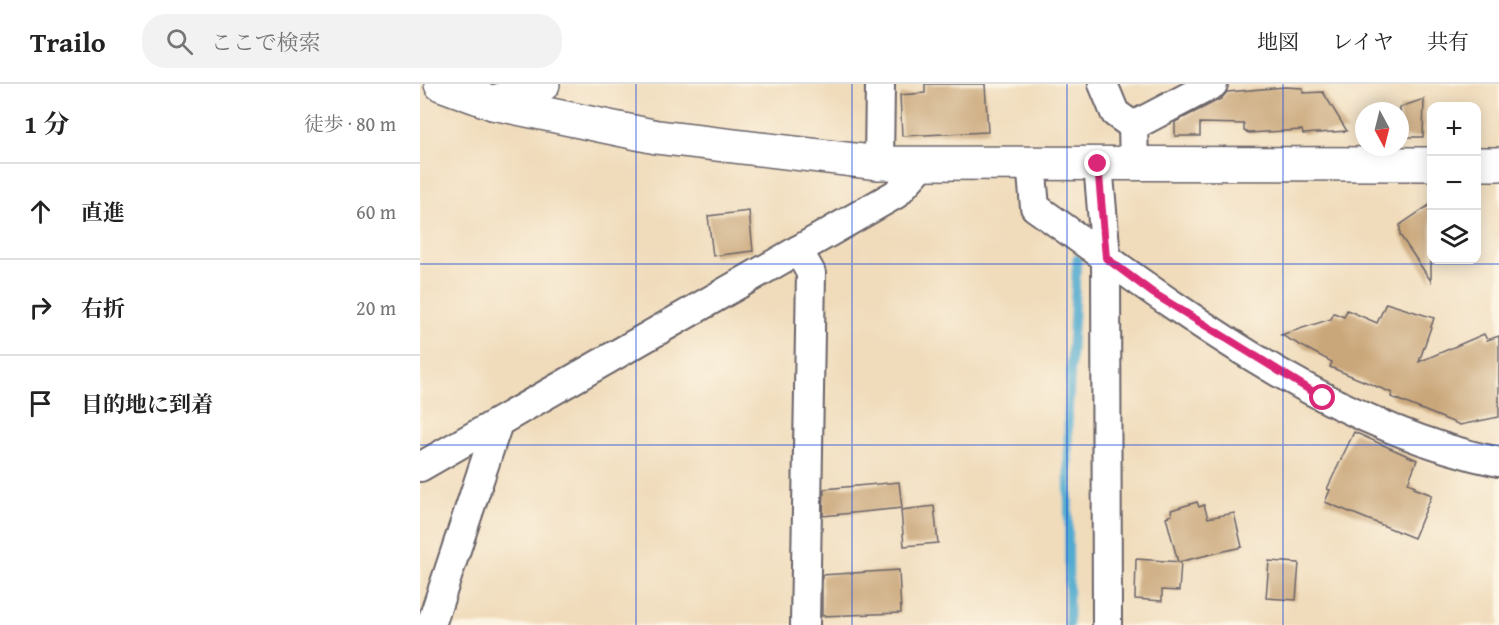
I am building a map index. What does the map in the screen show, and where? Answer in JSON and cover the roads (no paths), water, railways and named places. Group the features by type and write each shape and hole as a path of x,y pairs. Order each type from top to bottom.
{"main road":[{"path":"441,84 493,103 657,137 879,162 1427,164"},
{"path":"493,103 543,84"},
{"path":"1481,164 1499,164"}],"street":[{"path":"879,162 880,84"},
{"path":"1104,84 1115,113 1133,126"},
{"path":"1133,126 1213,84"},
{"path":"1133,126 1134,163"},
{"path":"420,467 896,194 924,163"},
{"path":"1031,163 1035,207 1153,293 1323,398 1453,452 1499,462"},
{"path":"1098,164 1106,258 1107,625"},
{"path":"798,250 811,273 805,625"},
{"path":"431,625 498,423"}],"waterway":[{"path":"1069,625 1068,416 1077,259"}]}
